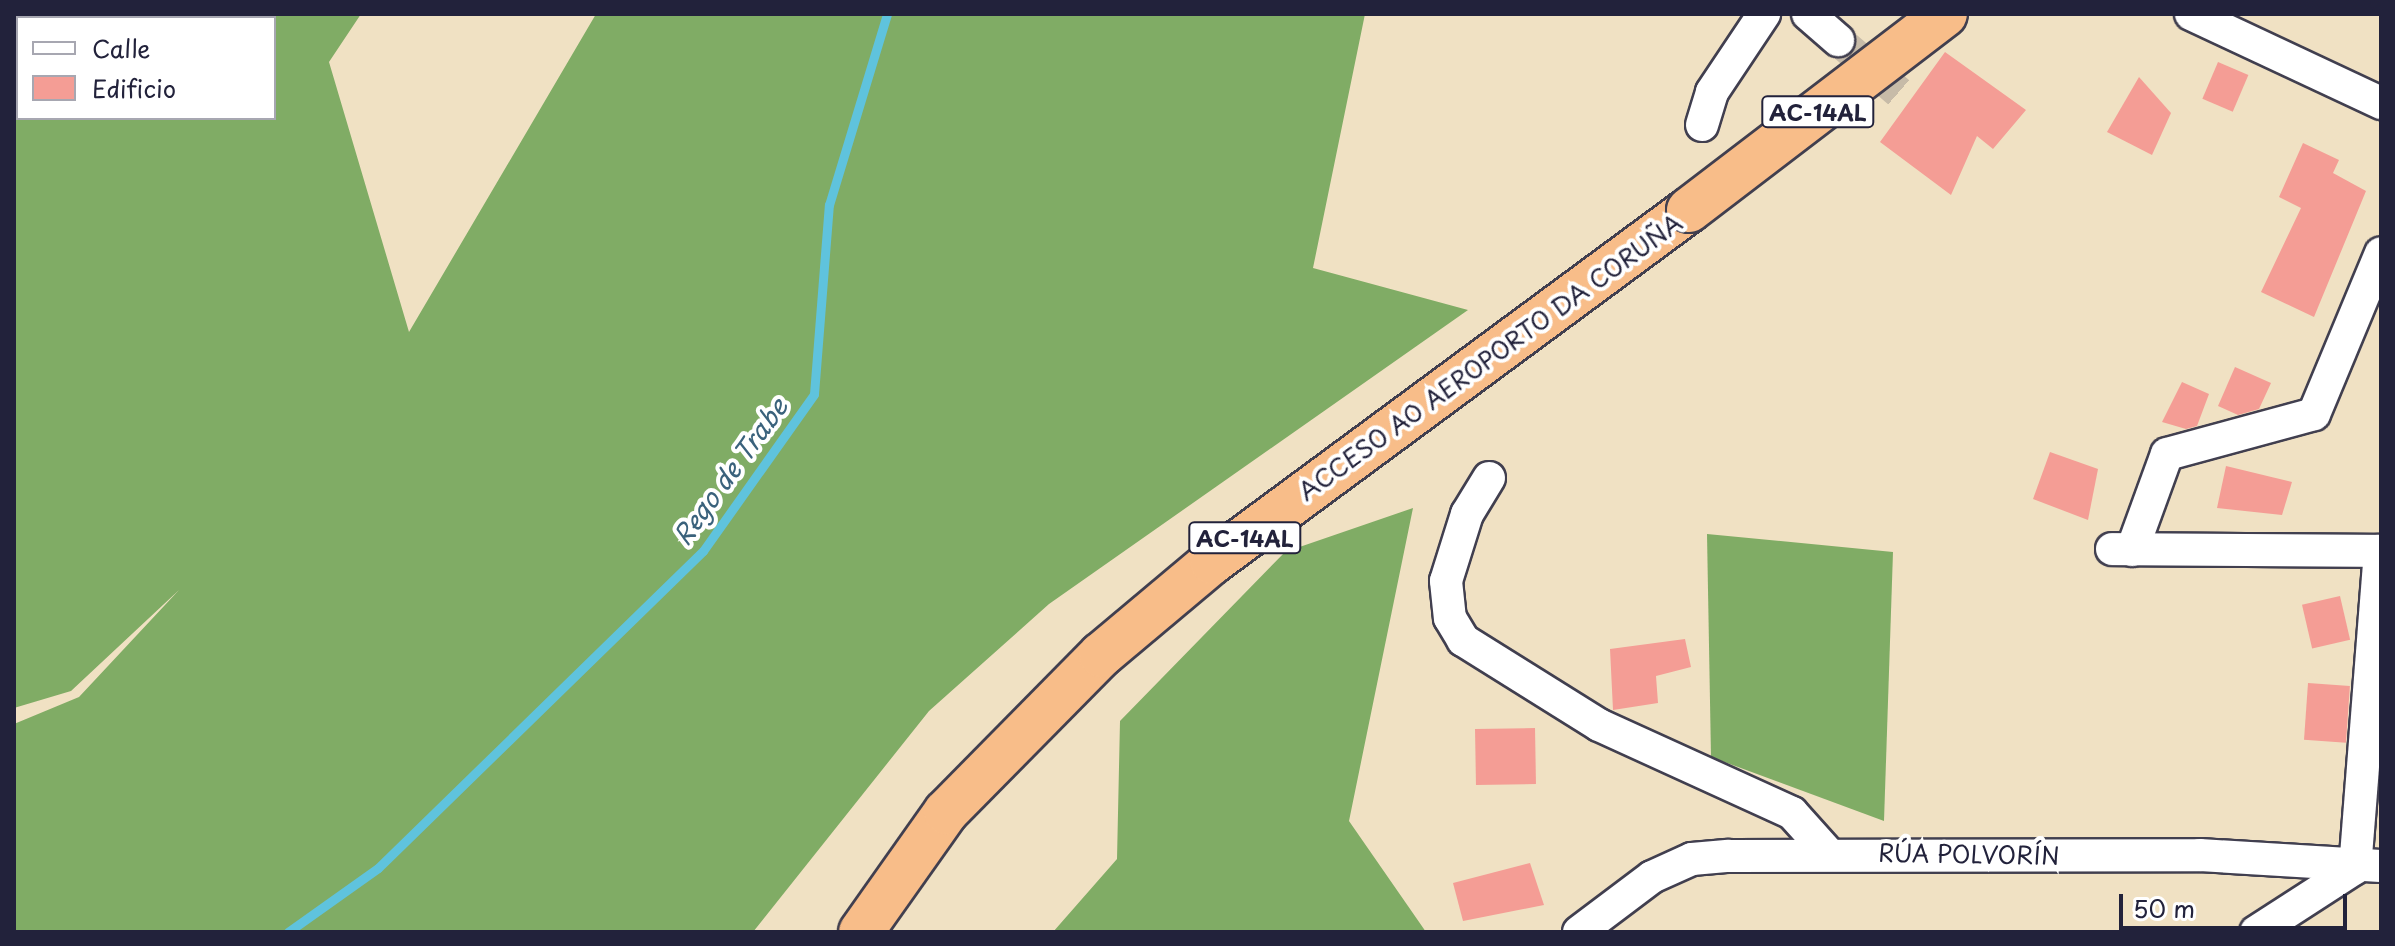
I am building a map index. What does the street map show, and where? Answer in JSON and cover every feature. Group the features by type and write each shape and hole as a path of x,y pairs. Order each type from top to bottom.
{"highway":[{"name":"ACCESO AO AEROPORTO DA CORUÑA","path":"861,932 946,812 1101,655 1212,562 1945,14"}],"street":[{"path":"1702,125 1712,92 1764,14"},
{"path":"1808,14 1838,40"},
{"path":"2191,14 2381,103"},
{"path":"2256,932 2368,867 2380,551 2122,549 2167,454 2314,414 2381,253"},
{"path":"1489,478 1467,514 1446,581 1450,618 1463,640 1599,725 1792,813 1828,853"},
{"name":"RÚA POLVORÍN","path":"1579,932 1652,877 1692,859 1828,853 2200,855 2368,867"}],"green space":[{"path":"14,14 361,14 329,62 409,332 596,14 1365,14 1313,268 1468,310 1049,604 929,711 753,932 14,932 14,724 79,697 179,590 71,691 14,708"},
{"path":"1413,508 1349,821 1426,932 1053,932 1117,859 1120,721 1285,552"},
{"path":"1707,534 1893,552 1884,821 1711,757"}],"building":[{"path":"1945,52 2026,110 1993,149 1977,136 1951,195 1880,142"},
{"path":"2218,62 2248,75 2233,112 2202,99"},
{"path":"2139,77 2171,113 2152,155 2107,132"},
{"path":"2303,143 2339,160 2333,173 2366,191 2314,317 2261,292 2301,208 2279,197"},
{"path":"2235,367 2271,383 2259,409 2238,415 2218,406"},
{"path":"2182,382 2209,394 2197,426 2186,429 2162,422"},
{"path":"2050,452 2098,469 2088,520 2033,499"},
{"path":"2226,466 2292,482 2282,515 2217,508"},
{"path":"2340,596 2350,640 2312,649 2302,605"},
{"path":"1685,639 1691,667 1656,676 1658,703 1613,710 1610,649"},
{"path":"2308,683 2350,686 2346,743 2304,740"},
{"path":"1535,728 1536,784 1476,785 1475,729"},
{"path":"1530,863 1544,905 1463,921 1453,883"}],"waterway":[{"name":"Rego de Trabe","path":"288,932 378,868 703,551 814,394 829,205 887,14"}],"tunnel":[{"path":"1838,40 1909,101"}]}
